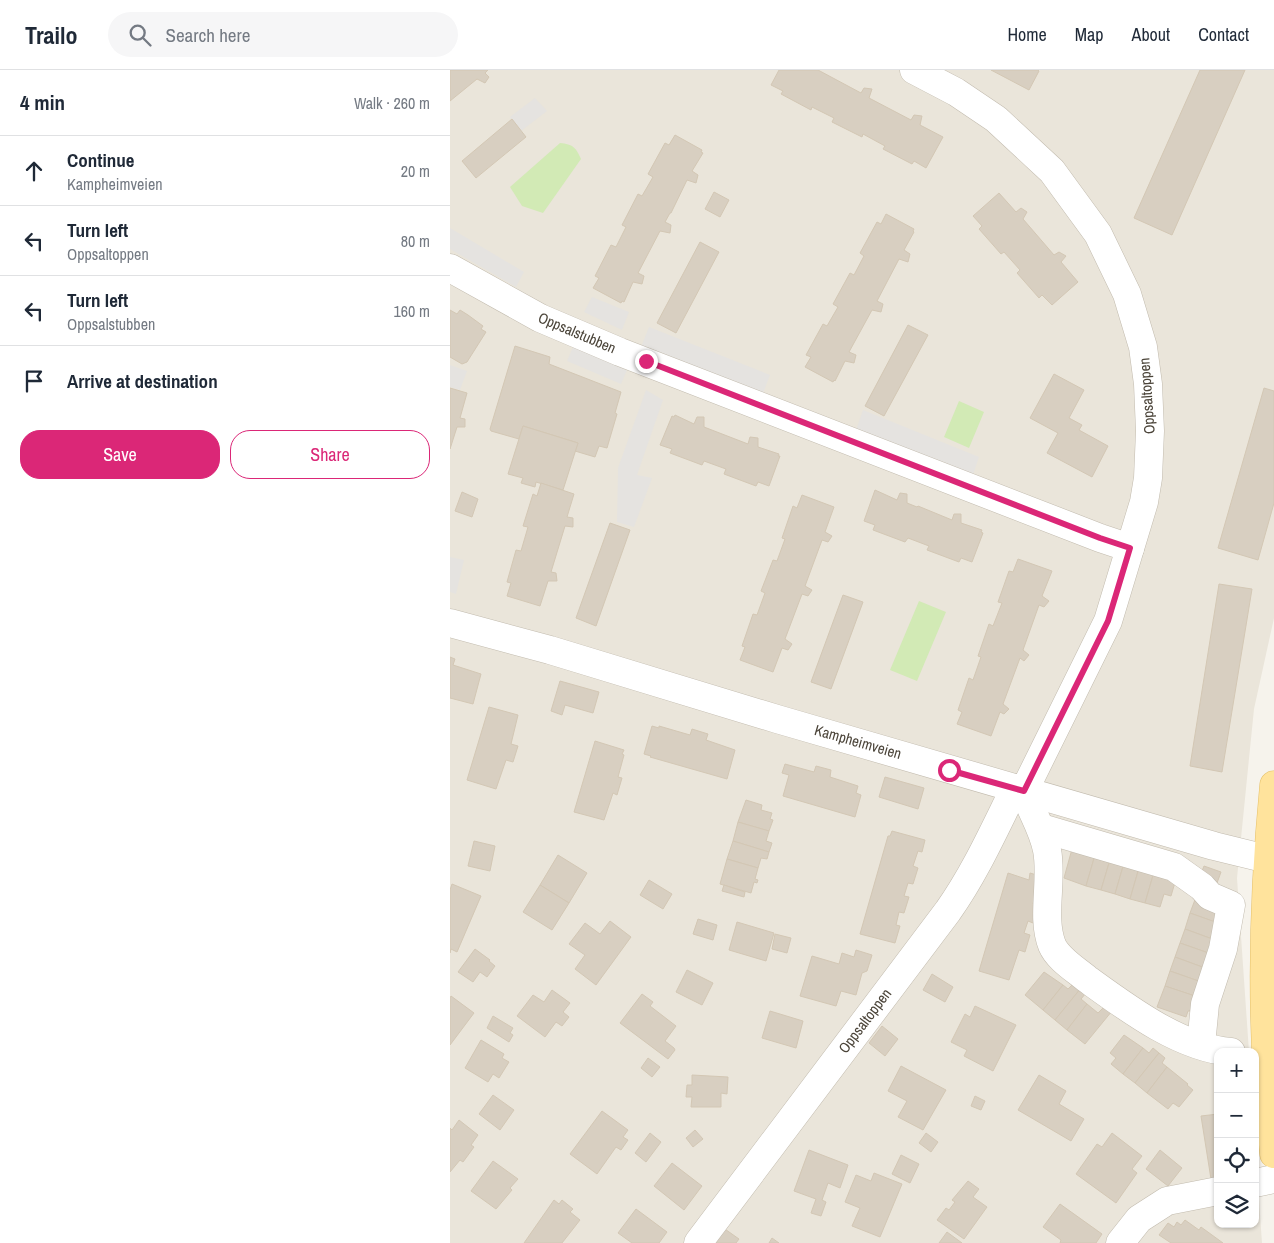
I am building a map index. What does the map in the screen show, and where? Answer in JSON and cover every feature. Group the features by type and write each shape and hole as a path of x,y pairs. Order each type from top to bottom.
{"main road":[{"path":"1274,785 1267,859 1269,937 1260,1053 1274,1154"}],"street":[{"name":"Oppsaltoppen","path":"698,1243 956,900 1019,790 1108,621 1144,502 1148,478 1150,431 1148,384 1143,347 1127,294 1098,234 1052,171 996,119 956,92 914,70"},
{"name":"Oppsalstubben","path":"450,268 540,318 620,352 1130,548"},
{"name":"Kampheimveien","path":"450,623 550,650 1019,790 1214,846 1267,859"},
{"path":"1019,790 1041,828 1047,851 1050,935 1053,946 1058,954 1117,1000 1153,1023 1180,1037 1214,1049"},
{"path":"1041,828 1174,867 1202,887 1210,896 1230,905 1223,949 1205,1004 1201,1045"},
{"path":"1259,1183 1274,1179"},
{"path":"1120,1243 1139,1220 1167,1202 1214,1192"}],"shaded area":[{"path":"450,70 1274,70 1274,618 1254,709 1237,878 1249,1048 1214,1048 1214,1228 1259,1228 1259,1200 1262,1243 450,1243"},
{"path":"535,98 547,111 521,131 510,117"},
{"path":"450,228 524,272 516,287 450,249"},
{"path":"592,297 629,312 622,330 584,312"},
{"path":"649,327 770,375 762,396 641,347"},
{"path":"573,347 627,370 621,384 567,361"},
{"path":"450,365 467,371 460,390 450,387"},
{"path":"646,390 663,400 637,475 652,478 634,527 617,522 618,468"},
{"path":"863,410 979,457 973,475 856,430"},
{"path":"450,557 464,560 456,594 450,592"}],"green space":[{"path":"560,143 574,147 581,159 543,213 522,206 510,187"},
{"path":"959,401 984,412 969,448 944,437"},
{"path":"919,601 946,612 917,681 890,670"}],"building":[{"path":"450,70 488,70 485,73 489,77 485,83 477,79 450,101"},
{"path":"779,70 818,70 861,93 864,88 872,89 869,98 911,120 914,115 922,116 920,125 943,137 926,168 914,161 912,164 883,149 885,146 863,134 862,137 832,122 834,118 812,107 811,110 781,94 783,91 771,85"},
{"path":"991,70 1038,70 1039,71 1029,90"},
{"path":"1200,70 1245,70 1172,235 1134,218"},
{"path":"512,119 526,137 476,178 462,161"},
{"path":"675,135 702,150 701,152 703,153 692,171 698,175 696,183 687,180 665,222 671,225 670,233 660,231 638,273 644,276 642,284 633,282 624,302 622,301 621,303 593,288 599,278 595,276 611,245 616,247 626,227 622,225 638,194 642,196 653,177 648,174 665,143 669,145"},
{"path":"714,192 729,200 720,217 705,209"},
{"path":"999,193 1016,212 1021,208 1027,212 1023,219 1054,255 1059,252 1066,256 1061,262 1078,282 1052,305 1042,295 1039,298 1017,273 1020,270 1004,252 1001,254 979,229 982,226 973,216"},
{"path":"886,214 914,229 904,250 910,254 908,262 899,259 877,301 883,304 881,312 872,310 849,352 856,355 854,363 845,361 833,382 805,367 811,357 806,355 823,324 827,326 838,307 833,304 850,273 854,275 864,256 860,253 877,222 881,224"},
{"path":"700,242 719,252 676,333 657,323"},
{"path":"450,310 457,314 460,310 483,326 481,329 486,332 467,362 462,364 450,357"},
{"path":"908,325 928,335 884,416 865,406"},
{"path":"515,346 550,357 549,364 621,392 607,448 599,446 595,457 575,451 578,443 523,426 519,439 491,431 490,429"},
{"path":"1054,374 1084,390 1069,418 1082,425 1079,430 1108,446 1092,477 1047,453 1058,433 1030,418"},
{"path":"450,388 467,393 460,418 465,419 465,427 457,427 450,449"},
{"path":"1264,388 1274,391 1274,503 1258,560 1218,548"},
{"path":"675,415 694,424 697,417 704,417 704,427 748,444 750,437 758,438 758,447 780,456 769,486 758,482 756,486 724,474 726,469 704,461 702,465 670,453 672,449 660,445 672,416 674,417"},
{"path":"523,426 578,443 563,490 536,482 535,487 521,483 523,478 508,474"},
{"path":"541,483 574,494 567,517 573,518 573,527 565,526 551,572 556,573 557,581 548,581 540,606 507,596 511,583 507,582 516,550 521,551 528,527 523,526 533,494 537,496"},
{"path":"875,490 897,500 900,493 907,494 907,503 952,520 954,514 961,514 961,523 982,530 981,532 983,533 972,562 961,558 959,562 927,550 929,546 908,538 905,542 873,530 875,525 864,521"},
{"path":"462,492 478,499 472,517 455,511"},
{"path":"802,495 834,507 825,532 832,536 828,542 822,540 805,586 812,590 808,596 802,594 785,639 792,644 788,650 782,648 773,672 740,660 745,647 742,646 753,614 757,615 765,593 761,591 773,560 777,561 785,539 782,538 793,506 797,508"},
{"path":"610,523 630,530 596,626 576,618"},
{"path":"1018,559 1052,571 1042,596 1049,601 1044,607 1039,605 1023,650 1029,655 1024,661 1020,658 1003,704 1009,709 1004,714 1000,712 991,736 957,724 962,712 958,710 969,678 973,680 981,657 978,656 989,624 993,626 1002,603 998,602 1009,571 1013,572"},
{"path":"1219,584 1252,589 1222,772 1190,766"},
{"path":"843,595 863,602 831,689 811,682"},
{"path":"450,657 455,659 453,665 481,674 473,704 450,698"},
{"path":"560,681 599,692 593,713 565,705 562,715 551,711"},
{"path":"489,707 518,715 511,744 518,746 513,762 506,760 496,789 467,780"},
{"path":"652,726 659,728 659,726 690,735 692,729 708,734 706,740 735,750 727,779 644,754"},
{"path":"595,741 624,750 618,777 622,778 617,795 613,793 604,820 574,812"},
{"path":"785,764 814,772 816,766 831,770 830,777 858,786 856,793 861,795 855,817 783,796 789,775 782,773"},
{"path":"885,777 924,788 918,809 879,797"},
{"path":"746,800 762,805 761,810 772,813 770,819 773,820 769,831 738,822"},
{"path":"738,822 769,831 766,841 772,843 769,852 733,841"},
{"path":"892,831 925,840 922,852 918,851 913,866 918,868 913,884 908,883 904,896 909,897 904,913 899,912 896,925 900,926 895,943 860,934 888,836 890,836"},
{"path":"474,841 495,846 490,871 468,866"},
{"path":"733,841 769,852 767,859 761,858 758,868 727,859"},
{"path":"1072,849 1095,855 1086,886 1064,878"},
{"path":"1112,853 1101,890 1086,886 1095,855"},
{"path":"1112,853 1124,863 1115,894 1101,890"},
{"path":"558,855 587,873 569,903 540,885"},
{"path":"727,859 758,868 755,879 758,880 757,883 754,882 751,893 720,884"},
{"path":"1141,861 1130,899 1115,894 1124,863"},
{"path":"1141,861 1154,872 1145,903 1130,899"},
{"path":"1204,866 1221,872 1217,883 1200,876"},
{"path":"1154,872 1176,879 1171,896 1164,894 1160,907 1145,903"},
{"path":"1008,873 1029,880 1030,873 1040,876 1033,904 1039,906 1033,923 1028,921 1024,933 1030,935 1025,952 1019,950 1009,980 979,971"},
{"path":"649,880 672,894 663,909 640,895"},
{"path":"452,884 481,896 457,952 451,949 450,953 450,890"},
{"path":"540,885 569,903 552,930 523,912"},
{"path":"724,885 745,892 744,897 722,891"},
{"path":"1196,897 1225,907 1220,924 1190,913"},
{"path":"1190,913 1221,924 1215,940 1185,929"},
{"path":"698,919 717,925 713,940 693,934"},
{"path":"610,921 631,937 596,985 575,969 585,955 569,944 585,923 600,934"},
{"path":"737,922 774,933 766,961 729,950"},
{"path":"1185,929 1215,940 1217,956 1180,943"},
{"path":"775,934 791,938 787,953 772,949"},
{"path":"1180,943 1217,956 1205,968 1175,957"},
{"path":"475,949 495,966 487,977 480,972 473,982 458,972"},
{"path":"856,950 872,955 867,971 862,973 856,995 841,991 836,1006 800,996 812,956 839,964 842,953 854,957"},
{"path":"1175,957 1205,968 1207,984 1170,971"},
{"path":"687,970 713,983 702,1005 676,992"},
{"path":"1170,971 1207,984 1195,996 1165,986"},
{"path":"1044,972 1063,985 1043,1010 1025,995"},
{"path":"932,974 953,987 945,1002 923,990"},
{"path":"1074,983 1081,988 1055,1020 1043,1010 1063,985 1068,989"},
{"path":"1165,986 1195,996 1186,1017 1157,1007"},
{"path":"1081,988 1086,993 1081,999 1087,1004 1067,1030 1055,1020"},
{"path":"552,990 570,1003 563,1012 569,1017 562,1026 556,1022 545,1037 517,1016 533,995 544,1002"},
{"path":"642,994 653,1002 650,1006 676,1026 665,1041 675,1050 668,1059 620,1023"},
{"path":"451,996 474,1013 450,1045 450,998"},
{"path":"1087,1004 1098,1013 1105,1006 1112,1011 1085,1044 1067,1030"},
{"path":"975,1006 1016,1025 993,1071 964,1056 967,1050 951,1042 965,1014 970,1017"},
{"path":"770,1011 803,1021 796,1048 762,1038"},
{"path":"493,1016 513,1028 510,1033 513,1035 509,1042 487,1028"},
{"path":"882,1026 898,1039 885,1056 869,1043"},
{"path":"1124,1035 1143,1048 1123,1074 1111,1064 1116,1058 1110,1053"},
{"path":"481,1040 504,1054 502,1058 509,1062 499,1078 493,1074 488,1082 465,1068"},
{"path":"1143,1048 1149,1053 1153,1048 1159,1053 1135,1083 1123,1074"},
{"path":"1159,1053 1165,1058 1162,1063 1167,1067 1147,1093 1135,1083"},
{"path":"648,1058 660,1067 652,1077 641,1068"},
{"path":"901,1066 946,1090 923,1130 898,1117 907,1101 888,1091"},
{"path":"1167,1067 1193,1090 1179,1107 1173,1103 1168,1109 1147,1093"},
{"path":"692,1075 728,1077 727,1094 721,1093 721,1107 691,1107 692,1097 686,1097 687,1085 692,1085"},
{"path":"1039,1075 1066,1091 1059,1104 1084,1119 1071,1141 1018,1110"},
{"path":"493,1095 514,1110 500,1130 479,1114"},
{"path":"975,1096 985,1101 981,1110 971,1106"},
{"path":"602,1111 628,1130 623,1137 628,1140 621,1150 616,1147 597,1174 570,1154"},
{"path":"1214,1114 1214,1178 1211,1179 1201,1116"},
{"path":"459,1120 478,1135 471,1145 474,1147 463,1162 460,1160 450,1172 450,1128 452,1130"},
{"path":"695,1130 703,1139 693,1147 686,1138"},
{"path":"650,1133 661,1142 646,1162 635,1153"},
{"path":"926,1133 938,1142 931,1152 919,1143"},
{"path":"1112,1133 1142,1156 1132,1169 1137,1173 1116,1203 1076,1174 1097,1144 1102,1147"},
{"path":"809,1150 848,1165 840,1188 828,1183 822,1200 826,1202 821,1216 811,1213 816,1199 794,1191"},
{"path":"1160,1150 1182,1168 1168,1186 1146,1169"},
{"path":"901,1155 919,1164 910,1183 892,1174"},
{"path":"493,1161 518,1179 510,1188 512,1190 496,1209 471,1191"},
{"path":"672,1163 702,1186 684,1210 654,1186"},
{"path":"874,1173 902,1184 880,1237 852,1226 860,1208 845,1202 856,1175 871,1181"},
{"path":"968,1181 979,1189 973,1197 987,1207 964,1239 937,1220 946,1208 949,1210 955,1202 952,1200"},
{"path":"554,1200 559,1204 562,1200 573,1209 570,1212 580,1220 562,1243 524,1243"},
{"path":"1060,1204 1102,1234 1096,1243 1060,1243 1061,1240 1043,1227"},
{"path":"636,1209 667,1232 659,1243 632,1243 618,1233"},
{"path":"1185,1220 1199,1230 1201,1227 1223,1243 1171,1243 1159,1235 1168,1223 1174,1227 1177,1222 1181,1225"},
{"path":"722,1227 739,1239 736,1243 711,1243"},
{"path":"947,1232 962,1243 939,1243"},
{"path":"772,1238 779,1243 769,1243"}],"route":[{"path":"646,361 1130,548 1108,621 1024,791 949,770"}]}
